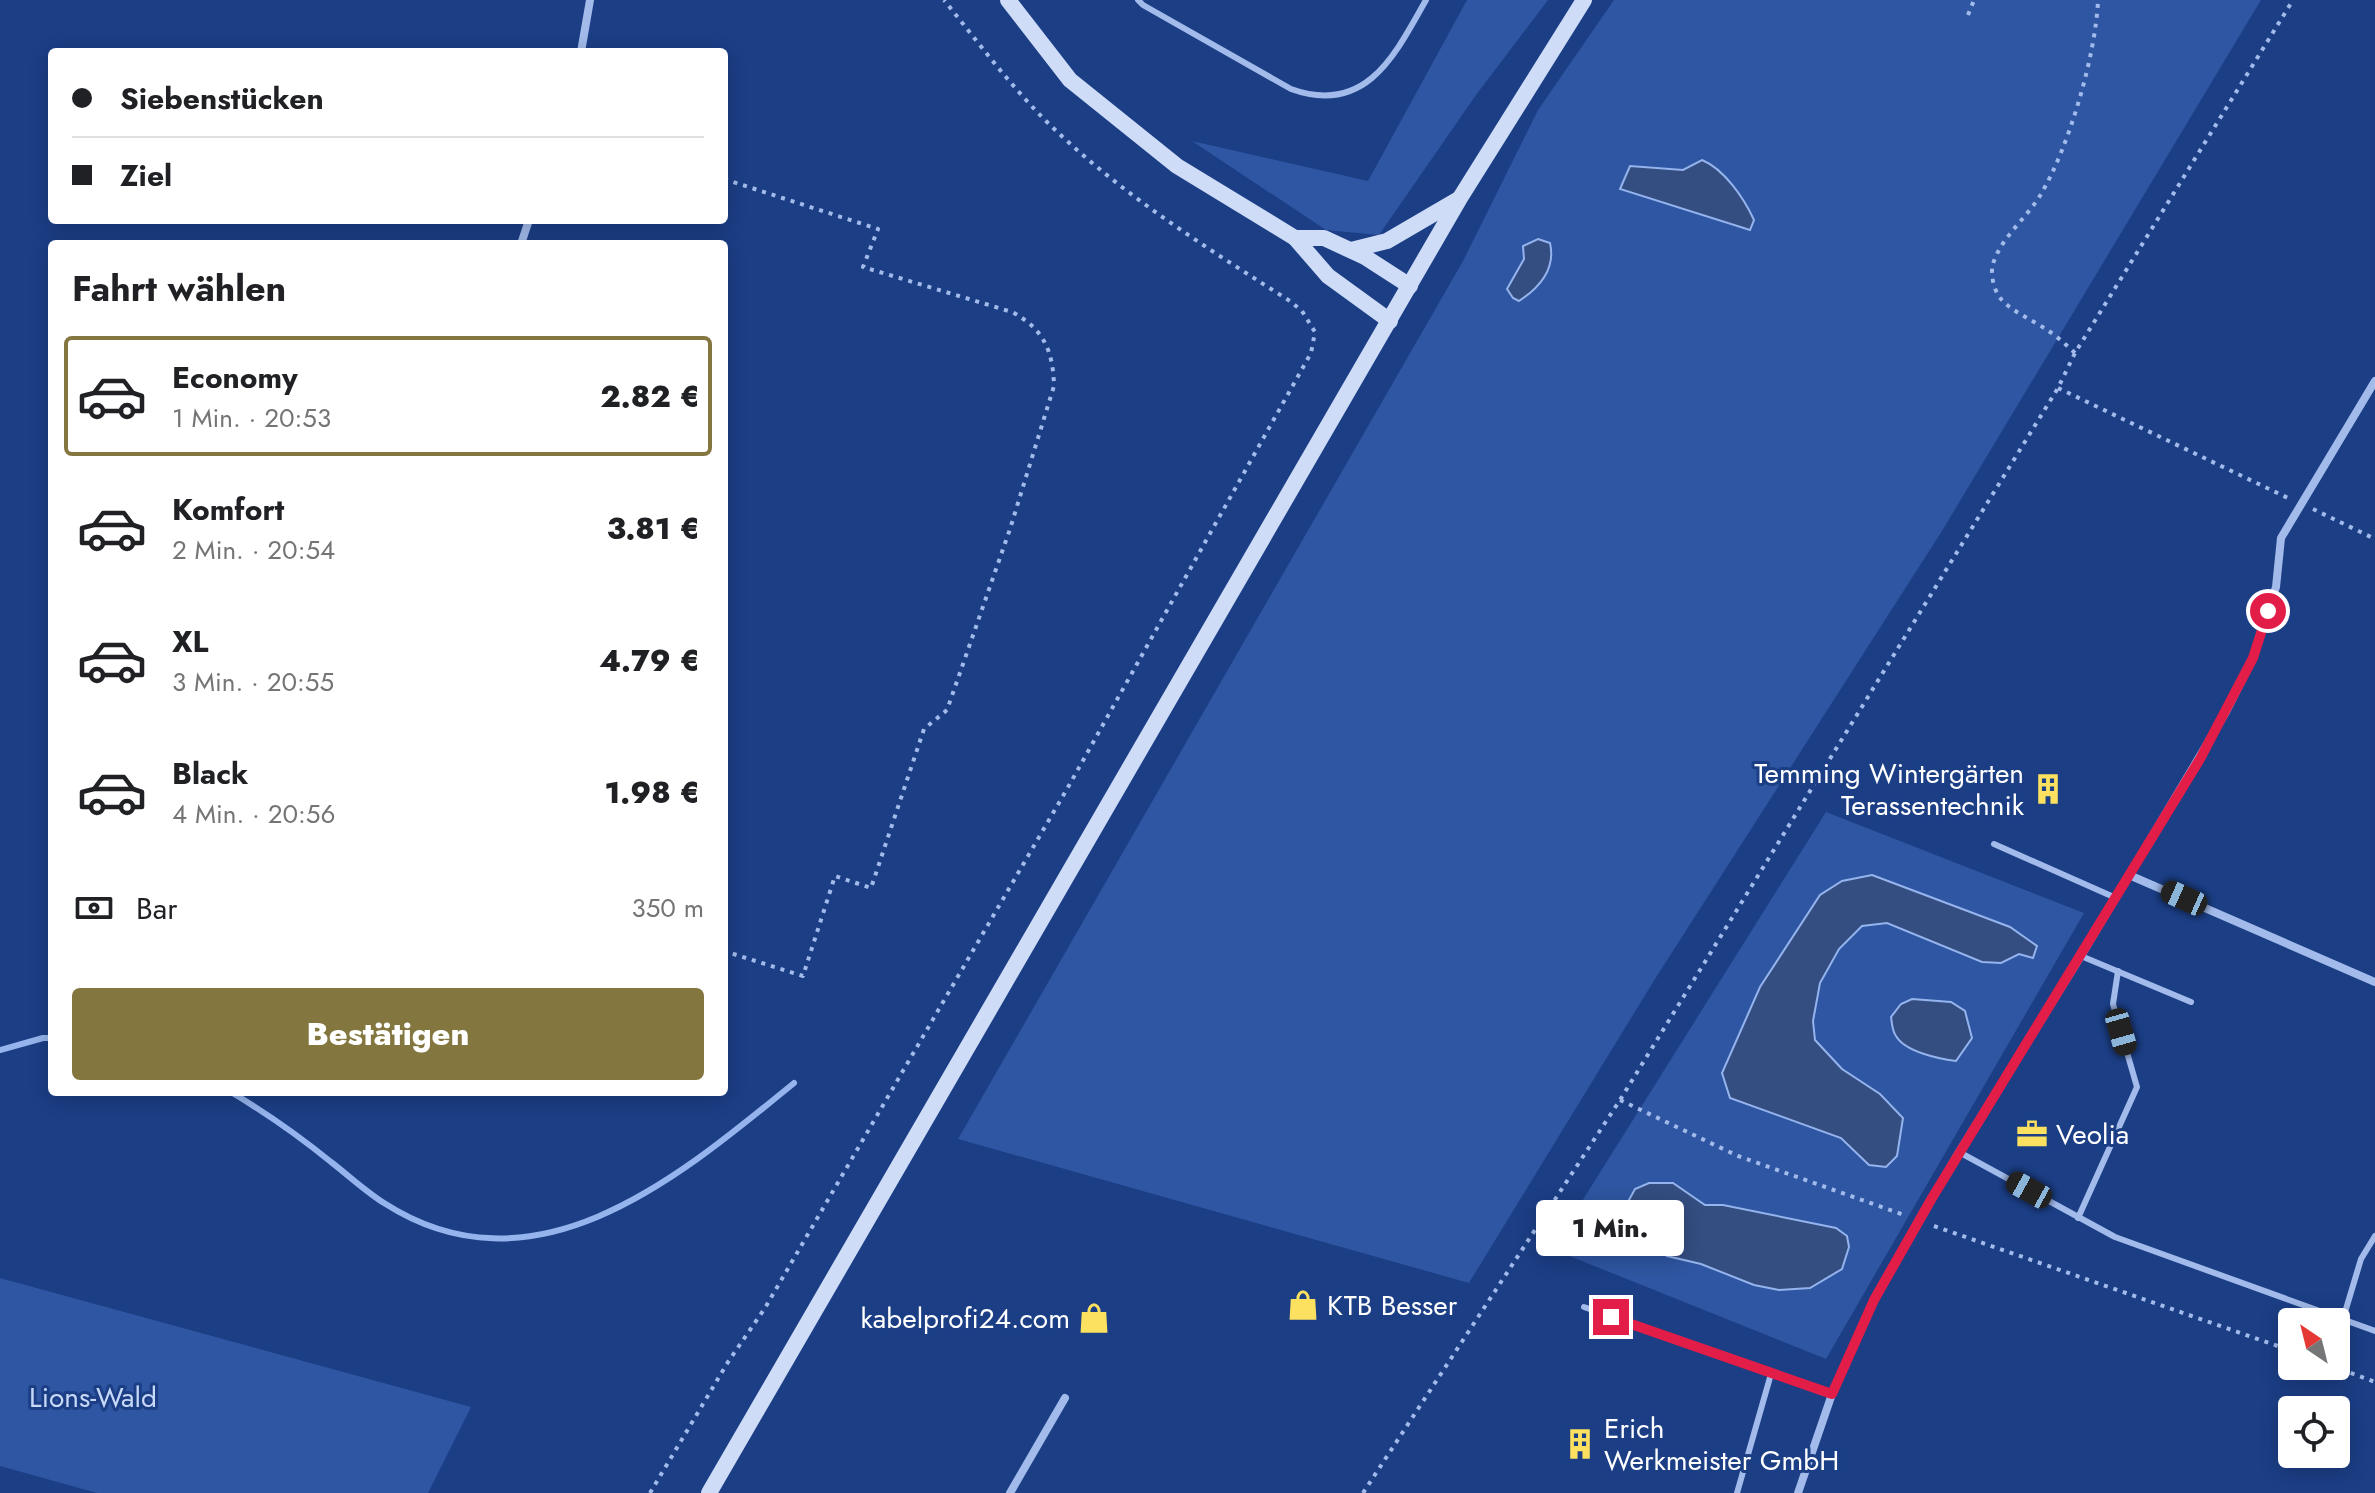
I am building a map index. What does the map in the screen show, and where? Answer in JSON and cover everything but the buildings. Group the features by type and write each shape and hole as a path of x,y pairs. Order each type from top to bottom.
{"main road":[{"path":"1008,0 1070,80 1177,166 1295,238 1328,276 1390,321"},
{"path":"709,1493 1460,198 1584,0"},
{"path":"1351,250 1387,241 1460,198"},
{"path":"1295,238 1324,238 1351,250 1410,286"}],"street":[{"path":"582,48 590,0"},
{"path":"1798,1493 1832,1394 1874,1300 1959,1152 2200,759 2253,658 2276,587 2281,538 2375,381"},
{"path":"2129,875 2375,982"},
{"path":"1010,1493 1065,1398"}],"lane":[{"path":"1138,0 1291,89 1311,96 1349,92 1367,82 1398,49 1426,0"},
{"path":"1994,844 2116,898"},
{"path":"2081,956 2191,1002"},
{"path":"2078,1218 2137,1087 2113,1004 2118,971"},
{"path":"1959,1152 2115,1237 2312,1308"},
{"path":"2346,1308 2361,1259 2375,1236"},
{"path":"1584,1307 1832,1394"},
{"path":"2350,1322 2375,1331"},
{"path":"1737,1493 1771,1374"}],"path":[{"path":"650,1493 728,1362 765,1308 1067,789 1311,353 1315,332 1302,311 1173,225 1091,162 1045,120 944,0"},
{"path":"1968,15 1974,0"},
{"path":"2075,353 2050,332 2000,299 1993,283 1992,267 1998,251 2041,195 2055,167 2074,113 2098,0"},
{"path":"1363,1493 1620,1100 2293,0"},
{"path":"728,180 878,229 863,267 1012,312 1030,322 1044,340 1053,363 1054,386 1010,529 947,710 924,729 871,888 835,876 803,976 728,952"},
{"path":"2058,388 2375,539"},
{"path":"1620,1100 1738,1156 2278,1346"},
{"path":"2350,1373 2375,1382"}],"green space":[{"path":"1467,0 1548,0 1476,95 1379,235 1326,230 1192,141 1368,181"},
{"path":"1614,0 2261,0 1942,531 1655,979 1469,1283 958,1139 1463,261 1538,110"},
{"path":"1826,812 2084,913 1826,1359 1552,1249","holes":["1873,875 2010,927 2026,940 2011,958 1993,963 1972,959 1903,927 1881,922 1862,926 1841,945 1818,994 1813,1026 1815,1039 1826,1054 1880,1094 1869,1165 1841,1138 1730,1098","1673,1183 1705,1205 1836,1228 1701,1264 1667,1256"]},
{"name":"Lions-Wald","path":"0,1278 471,1407 428,1493 97,1493 0,1466"}],"shaded area":[{"path":"1702,160 1718,170 1739,194 1754,220 1750,230 1620,189 1630,166 1683,170"},
{"path":"1538,239 1550,243 1548,269 1539,284 1519,301 1507,289 1524,259 1523,246"},
{"path":"1872,875 2010,927 2037,946 2033,958 2019,954 2001,963 1982,962 1887,923 1862,926 1839,949 1820,983 1813,1021 1815,1040 1842,1069 1880,1094 1903,1118 1897,1156 1886,1167 1869,1165 1841,1138 1730,1098 1722,1073 1760,987 1820,895 1842,881"},
{"path":"1912,999 1951,1002 1965,1011 1972,1038 1956,1061 1915,1050 1896,1036 1891,1017 1901,1004"},
{"path":"1649,1183 1673,1183 1705,1205 1723,1205 1836,1228 1847,1236 1849,1247 1842,1269 1810,1288 1779,1290 1754,1285 1701,1264 1667,1256 1631,1231 1624,1209 1635,1189"}],"waterway":[{"path":"0,1050 48,1038"},
{"path":"237,1096 295,1134 384,1203 440,1230 496,1238 550,1232 602,1215 654,1188 703,1155 794,1083"}],"place":[{"name":"Temming Wintergärten Terassentechnik","path":"2048,789"},
{"name":"Veolia","path":"2032,1134"},
{"name":"KTB Besser","path":"1303,1305"},
{"name":"kabelprofi24.com","path":"1094,1318"},
{"name":"Erich Werkmeister GmbH","path":"1580,1444"}],"route":[{"path":"1611,1317 1832,1394 1874,1300 1932,1198 2200,759 2253,658 2268,611"}]}
